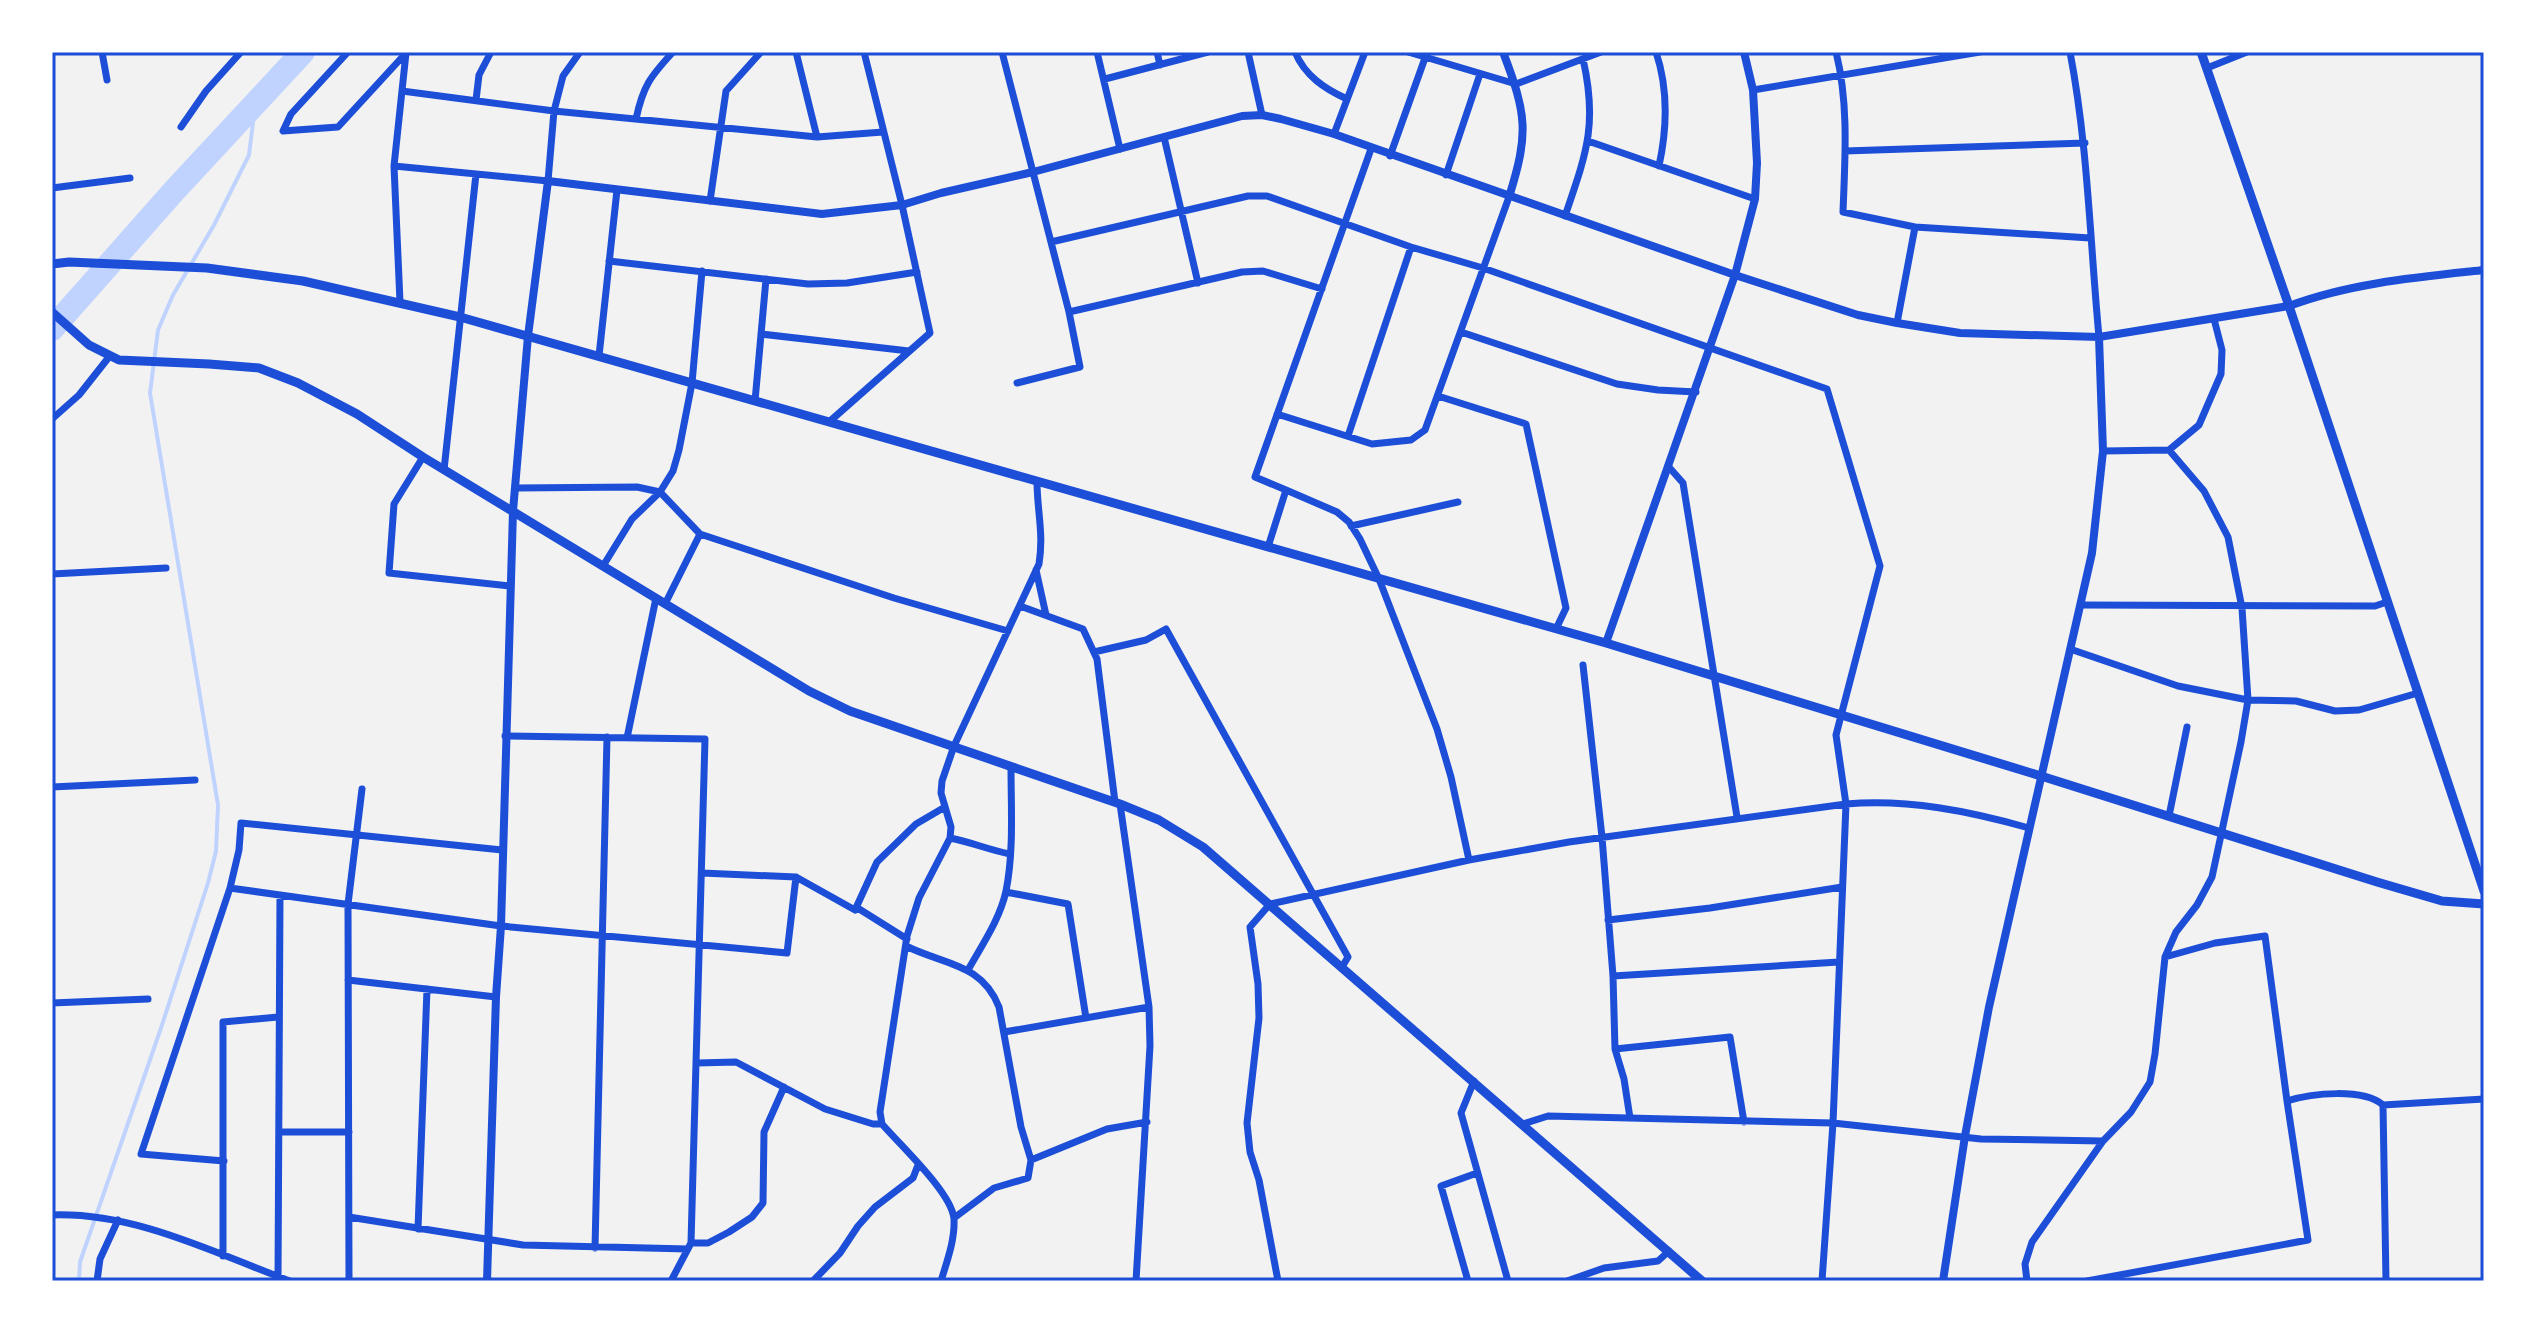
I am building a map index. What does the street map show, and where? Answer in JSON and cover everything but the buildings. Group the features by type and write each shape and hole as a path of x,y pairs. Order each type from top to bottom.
{"main road":[{"path":"2201,52 2484,891"},
{"path":"52,264 69,262 207,268 303,281 460,317 1606,643 2442,901 2484,904"},
{"path":"52,312 89,345 119,360 222,365 274,372 357,414 809,691 850,711 1159,820 1203,847 1702,1281"}],"street":[{"path":"102,52 107,80"},
{"path":"181,127 206,91 241,52"},
{"path":"348,52 291,114 283,131 338,127 406,52"},
{"path":"400,302 394,166 406,52"},
{"path":"476,100 479,75 491,52"},
{"path":"487,1281 513,511 528,336 554,111 563,76 580,52"},
{"path":"636,119 640,96 650,76 673,52"},
{"path":"710,201 726,91 761,52"},
{"path":"796,52 817,137"},
{"path":"829,422 930,333 864,52"},
{"path":"1002,52 1069,312 1080,367 1017,383"},
{"path":"1097,52 1120,149"},
{"path":"1157,52 1160,65"},
{"path":"1105,79 1208,52"},
{"path":"1248,52 1262,115"},
{"path":"1295,52 1314,79 1329,91 1347,99"},
{"path":"1334,134 1365,52"},
{"path":"1408,52 1516,84 1601,52"},
{"path":"1277,414 1372,444 1411,440 1425,430 1509,197 1524,142 1524,121 1516,84 1503,52"},
{"path":"1656,52 1662,69 1664,99 1663,147 1659,166"},
{"path":"1606,643 1696,392 1735,275 1755,199 1757,163 1753,90 1744,52"},
{"path":"1836,52 1842,75 1845,151 1843,212 1915,227 2090,238"},
{"path":"1753,90 1980,52"},
{"path":"1943,1281 1989,1007 2092,553 2103,451 2099,337 2085,143 2070,52"},
{"path":"2207,68 2247,52"},
{"path":"1390,156 1425,58"},
{"path":"1565,216 1588,141 1591,115 1590,91 1583,59"},
{"path":"1446,175 1480,74"},
{"path":"402,91 554,111 817,137 883,132"},
{"path":"394,166 822,214 902,205 1242,116 1262,115 1334,134 1390,156 1858,315 1960,333 2099,337 2289,306 2317,296 2422,277 2484,270"},
{"path":"1164,137 1198,283"},
{"path":"1588,141 1755,199"},
{"path":"1845,151 2085,143"},
{"path":"1371,149 1255,477 1337,512 1351,526 1379,579 1437,729 1469,860"},
{"path":"444,470 476,174"},
{"path":"52,188 130,178"},
{"path":"599,356 617,190"},
{"path":"1051,242 1181,210 1248,196 1267,196 1827,389 1880,566 1836,735 1846,804 1833,1123 1822,1281"},
{"path":"1897,323 1915,227"},
{"path":"1348,436 1411,247"},
{"path":"609,261 808,284 847,283 917,272"},
{"path":"603,566 632,519 660,492 673,471 692,383 702,271"},
{"path":"1069,312 1242,272 1263,271 1322,289"},
{"path":"755,401 766,279"},
{"path":"2103,451 2169,450 2199,425 2221,374 2222,350 2214,319"},
{"path":"1461,332 1617,384 1696,392"},
{"path":"761,334 909,351"},
{"path":"52,419 79,395 109,357"},
{"path":"1438,396 1526,424 1566,608 1556,629"},
{"path":"2027,1281 2025,1264 2032,1242 2103,1141 2131,1112 2150,1082 2165,957 2176,932 2197,905 2212,877 2248,700 2242,608 2228,537 2204,491 2169,450"},
{"path":"423,457 394,504 389,573 510,586"},
{"path":"1668,466 1683,483 1737,817"},
{"path":"941,1281 951,1246 954,1218 948,1201 882,1124 880,1112 907,943 919,898 950,838 951,827 941,793 942,781 954,746 1036,570 1042,542 1037,481"},
{"path":"515,488 637,487 660,492 700,534 894,598 1008,631"},
{"path":"1268,547 1286,490"},
{"path":"1351,526 1458,502"},
{"path":"627,738 660,601 700,534"},
{"path":"52,574 166,568"},
{"path":"1036,570 1046,615"},
{"path":"2081,605 2242,608 2375,606 2387,602"},
{"path":"1020,606 1083,629 1097,659 1149,1007 1147,1122 1136,1281"},
{"path":"1094,652 1146,640 1166,629 1348,957 1342,967"},
{"path":"2070,649 2178,686 2248,700 2296,701 2335,711 2359,710 2418,693"},
{"path":"1583,665 1602,837 1613,976 1615,1049 1624,1079 1630,1118"},
{"path":"2169,816 2187,727"},
{"path":"505,736 705,739 690,1246 671,1281"},
{"path":"595,1248 607,737"},
{"path":"968,970 998,915 1006,892 1010,854 1011,767"},
{"path":"52,787 195,780"},
{"path":"349,1281 348,904 362,789"},
{"path":"1278,1281 1259,1180 1250,1152 1247,1123 1259,1018 1250,927 1270,904 1469,860 1602,837 1846,804 1872,802 1969,811 2029,828"},
{"path":"702,873 796,877 855,910 877,862 916,824 945,807"},
{"path":"224,1161 141,1154 230,888 239,850 241,823 502,850"},
{"path":"950,838 1010,854"},
{"path":"230,888 501,926 787,953 796,877"},
{"path":"1608,920 1842,887"},
{"path":"1006,892 1068,904 1086,1018"},
{"path":"278,1279 280,895"},
{"path":"856,907 907,943 977,974 993,991 999,1007 1021,1127 1031,1160 1028,1178 994,1188 954,1218"},
{"path":"2087,1281 2308,1240 2265,936 2215,943 2165,957"},
{"path":"1613,976 1839,962"},
{"path":"348,980 496,997"},
{"path":"418,1229 427,989"},
{"path":"52,1003 148,999"},
{"path":"1004,1032 1149,1007"},
{"path":"223,1256 223,1022 278,1017"},
{"path":"1615,1049 1730,1037 1744,1122"},
{"path":"697,1063 736,1062 825,1109 882,1124"},
{"path":"1474,1081 1461,1113 1508,1281"},
{"path":"349,1217 523,1245 595,1248 708,1243 752,1217 763,1203 764,1132 784,1087"},
{"path":"2287,1101 2303,1096 2338,1094 2375,1098 2383,1105 2484,1099"},
{"path":"2383,1105 2386,1281"},
{"path":"1523,1124 1548,1116 1833,1123 1981,1139 2103,1141"},
{"path":"1031,1160 1107,1129 1147,1122"},
{"path":"279,1132 349,1132"},
{"path":"813,1281 840,1253 875,1207 913,1178 918,1165"},
{"path":"1468,1281 1441,1186 1477,1173"},
{"path":"52,1215 115,1219 152,1229 290,1281"},
{"path":"97,1281 100,1259 115,1219"},
{"path":"1567,1281 1604,1268 1658,1261 1669,1251"},
{"path":"2149,1269 2151,1281"}],"waterway":[{"path":"52,329 303,52"},
{"path":"79,1281 80,1262 161,1028 216,851 218,805 150,393 158,330 173,295 214,225 249,155 255,106"}]}
